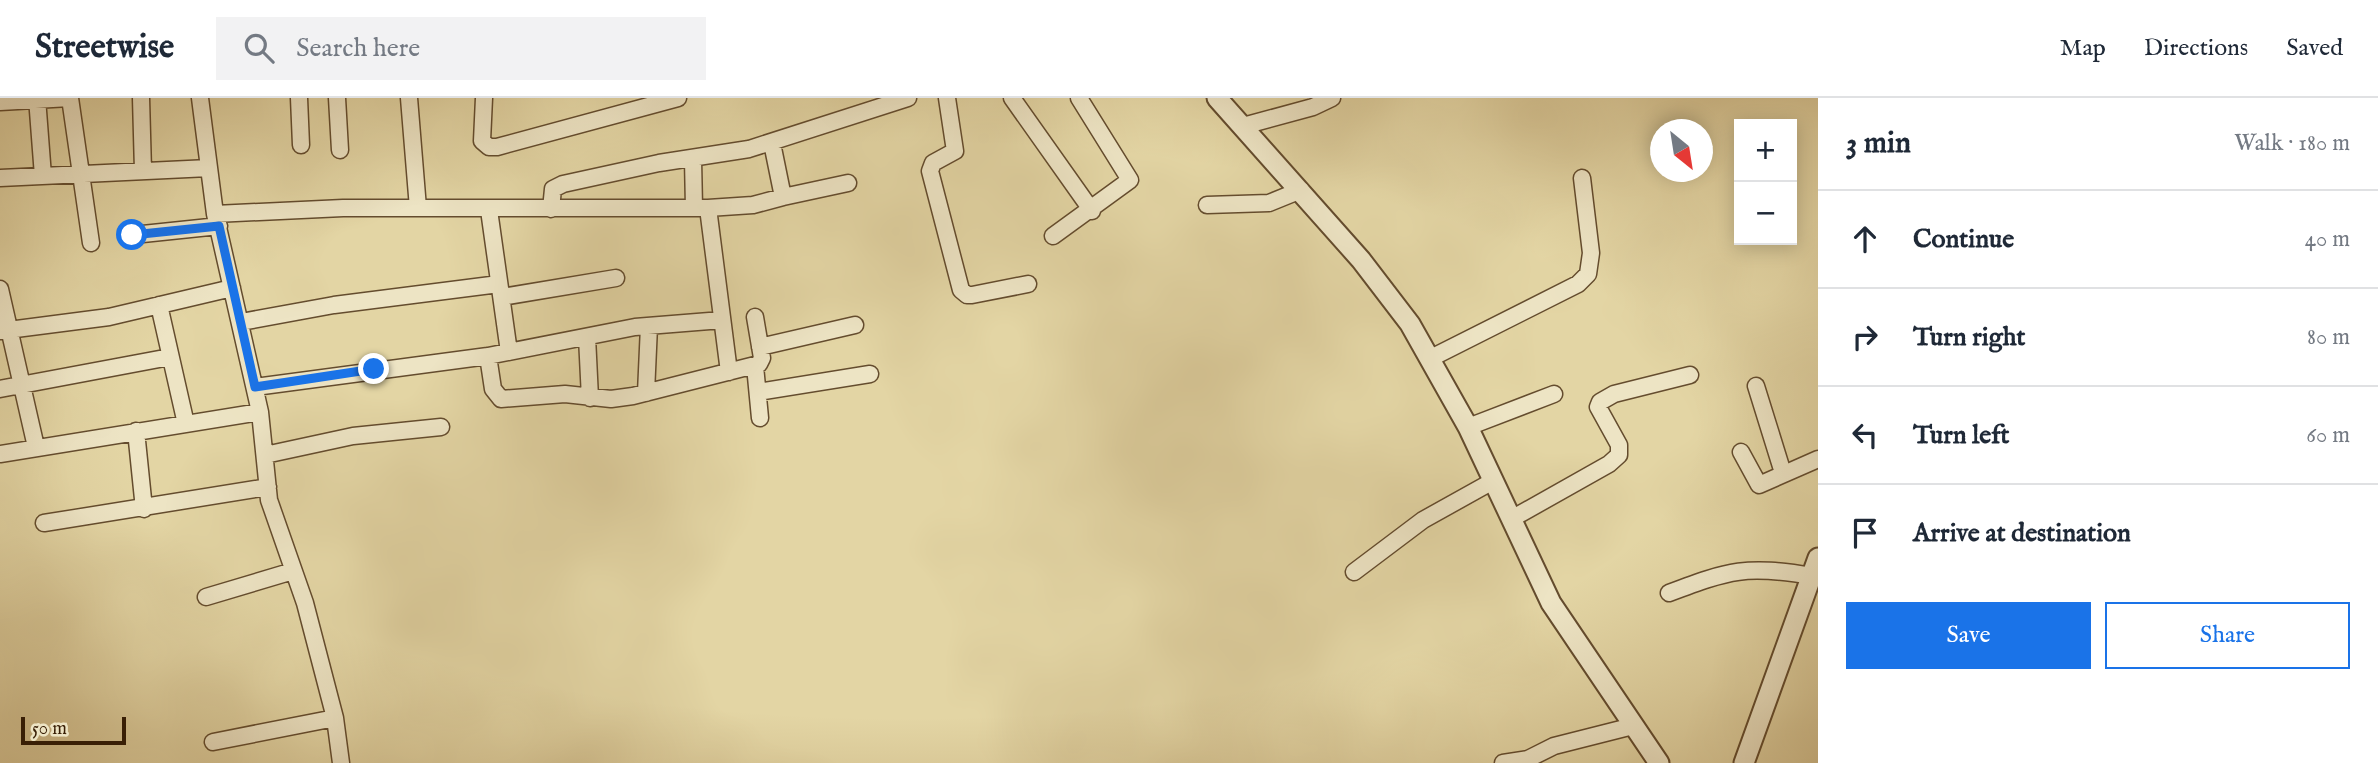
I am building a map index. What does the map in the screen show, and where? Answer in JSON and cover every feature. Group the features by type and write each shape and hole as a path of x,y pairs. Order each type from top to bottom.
{"street":[{"path":"0,102 70,98 91,243"},
{"path":"141,98 143,171"},
{"path":"200,98 217,220 260,412 268,486 276,528 305,603 335,718 341,763"},
{"path":"299,98 301,145"},
{"path":"337,98 340,150"},
{"path":"409,98 418,208"},
{"path":"484,98 482,141 489,147 497,147 535,140 678,98"},
{"path":"947,98 955,152 933,163 930,171 961,290 972,295 1028,284"},
{"path":"1012,98 1092,211"},
{"path":"1053,236 1129,184 1130,176 1079,98"},
{"path":"1217,98 1301,190 1370,271 1410,324 1468,427 1551,603 1660,763"},
{"path":"1243,127 1313,107 1332,98"},
{"path":"37,99 43,176"},
{"path":"551,209 552,189 563,184 772,143 902,99"},
{"path":"772,143 783,197"},
{"path":"693,159 729,372"},
{"path":"0,178 209,168"},
{"path":"1429,359 1578,284 1588,274 1591,253 1582,178"},
{"path":"132,235 217,220 418,208 489,211 753,205 848,183"},
{"path":"1207,205 1269,203 1301,190"},
{"path":"489,211 509,352"},
{"path":"240,321 334,305 616,278"},
{"path":"5,330 109,317 232,288"},
{"path":"0,292 5,330 24,382 36,446"},
{"path":"159,305 186,424"},
{"path":"488,356 493,389 501,399 565,394 611,399 755,366 762,358 755,317"},
{"path":"255,387 488,356 649,326 722,320"},
{"path":"760,347 855,325"},
{"path":"646,393 649,326"},
{"path":"587,337 590,398"},
{"path":"0,389 24,382 170,357"},
{"path":"755,366 760,418"},
{"path":"758,392 870,374"},
{"path":"1513,518 1609,464 1619,455 1619,445 1598,407 1600,402 1614,394 1690,375"},
{"path":"1756,386 1783,473"},
{"path":"1468,427 1554,394"},
{"path":"0,454 36,446 260,412"},
{"path":"265,455 353,436 441,427"},
{"path":"136,432 145,509"},
{"path":"1741,452 1759,485 1818,460"},
{"path":"1354,572 1423,520 1493,481"},
{"path":"44,523 145,509 268,486"},
{"path":"1669,593 1735,570 1815,567 1744,763"},
{"path":"206,597 293,571"},
{"path":"213,742 335,718"},
{"path":"1503,763 1528,761 1555,746 1633,726"}],"route":[{"path":"132,235 219,226 255,387 374,369"}]}
